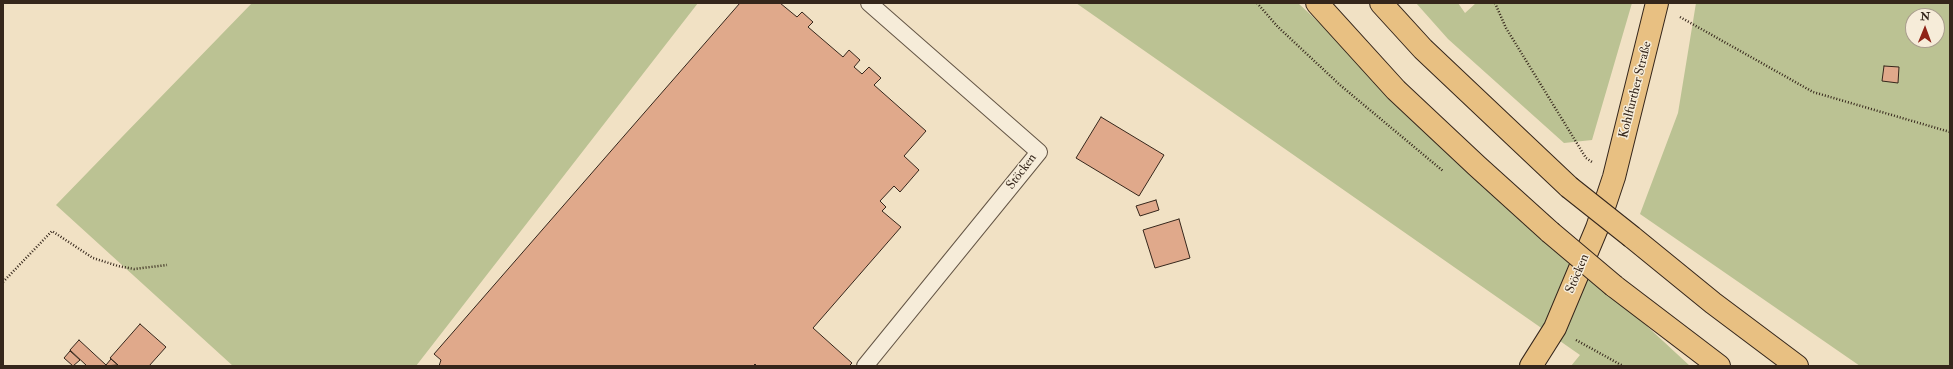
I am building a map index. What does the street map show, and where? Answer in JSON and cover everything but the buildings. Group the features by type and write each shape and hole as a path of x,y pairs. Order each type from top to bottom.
{"main road":[{"path":"1317,3 1396,90 1550,232 1614,286 1719,366"},
{"path":"1381,3 1423,49 1569,187 1713,303 1797,366"},
{"name":"Kohlfurther Straße","path":"1614,177 1657,5"},
{"name":"Stöcken","path":"1530,366 1554,328 1586,255 1614,177"}],"lane":[{"name":"Stöcken","path":"865,366 1039,152 869,3"}],"path":[{"path":"1257,3 1278,27 1340,86 1447,175"},
{"path":"1495,3 1506,28 1586,158"},
{"path":"1657,5 1813,92 1950,132"},
{"path":"3,282 52,231 93,258 118,266 134,269 167,265"},
{"path":"1554,328 1623,366"}],"green space":[{"path":"252,3 698,3 416,366 233,366 56,205"},
{"path":"1076,3 1298,3 1690,366 1571,366 1580,355"},
{"path":"1416,3 1458,3 1465,13 1476,3 1632,3 1592,140 1564,143 1448,39"},
{"path":"1696,3 1950,3 1950,366 1860,366 1640,214 1678,113"}]}
